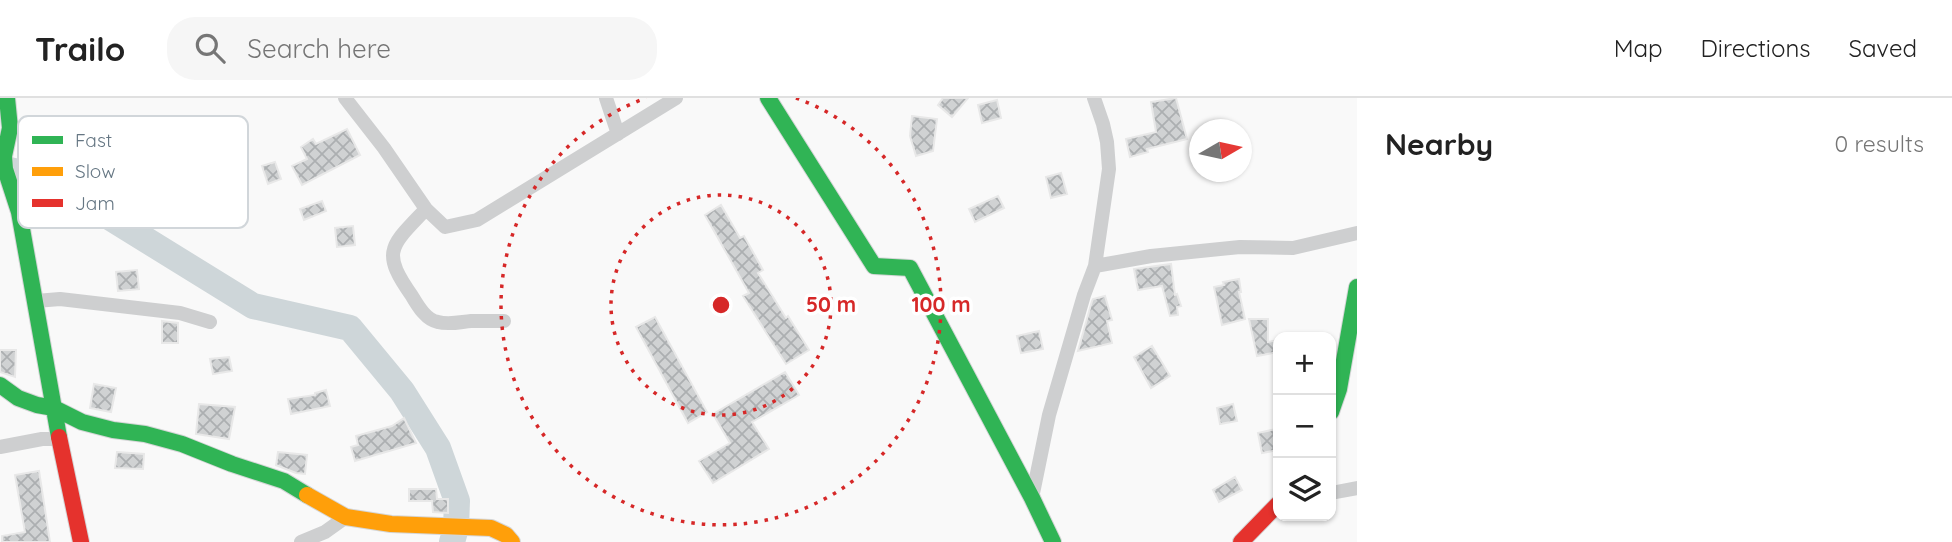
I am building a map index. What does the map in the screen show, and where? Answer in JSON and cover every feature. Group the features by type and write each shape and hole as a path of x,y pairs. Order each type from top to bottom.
{"street":[{"path":"7,98 10,128 4,156 5,169 18,209"},
{"path":"345,98 426,209 444,227 477,220 676,98"},
{"path":"606,98 618,134"},
{"path":"768,98 874,266 910,268 1053,542"},
{"path":"1032,498 1049,415 1095,266 1109,169 1105,133 1094,98"},
{"path":"426,209 401,236 393,250 394,269 410,294 427,317 435,322 504,321"},
{"path":"22,228 54,408 57,439 76,510 81,542"},
{"path":"1095,266 1151,256 1240,247 1293,248 1357,233"},
{"path":"1336,398 1357,287"},
{"path":"36,301 60,299 180,313 210,322"},
{"path":"0,385 18,398 54,408 82,422 113,430 145,433 284,481 346,517 391,524 494,528 502,530 512,542"},
{"path":"0,447 57,439"},
{"path":"1336,493 1357,488"},
{"path":"1241,542 1273,509"},
{"path":"301,542 325,532 346,517"}],"building":[{"path":"943,98 968,98 952,117 938,105"},
{"path":"1176,98 1187,139 1147,149 1148,152 1130,157 1126,139 1156,132 1151,102"},
{"path":"997,100 1001,118 982,123 978,105"},
{"path":"912,116 937,119 933,151 916,156 910,136"},
{"path":"347,129 360,155 302,185 292,166 307,159 301,147 313,139 316,144"},
{"path":"275,162 281,179 268,184 262,166"},
{"path":"1061,173 1067,194 1051,198 1046,177"},
{"path":"998,196 1004,208 975,222 969,209"},
{"path":"322,201 326,211 304,220 300,209"},
{"path":"721,205 740,238 744,236 763,270 758,273 809,350 786,364 743,296 749,293 705,215"},
{"path":"353,226 355,245 337,247 335,228"},
{"path":"1171,264 1175,295 1177,294 1181,306 1177,307 1178,315 1170,316 1162,286 1138,290 1134,269"},
{"path":"137,270 139,289 118,291 116,272"},
{"path":"1239,279 1245,319 1222,325 1214,287"},
{"path":"1105,296 1112,320 1107,321 1112,343 1078,351 1092,301"},
{"path":"655,317 707,412 688,423 636,327"},
{"path":"1249,319 1268,319 1268,342 1273,341 1273,353 1257,356"},
{"path":"162,321 178,323 178,343 162,343"},
{"path":"1039,331 1043,349 1021,353 1017,336"},
{"path":"1152,346 1170,376 1151,388 1134,357"},
{"path":"0,350 16,350 15,377 0,372"},
{"path":"229,357 232,371 213,374 210,359"},
{"path":"785,372 799,395 752,422 769,449 713,483 699,461 730,443 713,414"},
{"path":"94,384 116,388 111,412 90,408"},
{"path":"326,390 330,406 291,414 288,399 315,395"},
{"path":"199,404 235,407 229,439 196,434"},
{"path":"1233,404 1237,421 1220,424 1217,408"},
{"path":"404,418 416,443 355,461 351,447 358,445 356,436 392,426"},
{"path":"1273,430 1273,451 1262,453 1258,433"},
{"path":"117,452 144,454 143,469 115,468"},
{"path":"278,452 307,455 305,474 276,465"},
{"path":"39,471 50,542 2,542 2,536 25,532 15,475"},
{"path":"1235,477 1242,490 1219,502 1213,490"},
{"path":"409,489 436,489 437,499 448,499 448,513 433,512 432,501 409,501"}],"waterway":[{"path":"0,168 18,172"},
{"path":"127,228 253,306 350,328 402,391 438,448 457,501 456,528 452,542"}],"traffic: fast":[{"path":"7,98 10,128 4,156 5,169 18,209"},
{"path":"768,98 874,266 910,268 1053,542"},
{"path":"22,228 59,437"},
{"path":"1336,398 1357,287"},
{"path":"0,385 18,398 54,408 82,422 182,444 284,481 307,495"}],"traffic: slow":[{"path":"307,495 346,517 391,524 491,528 506,535 512,542"}],"traffic: jam":[{"path":"59,437 81,542"},
{"path":"1241,542 1273,509"}]}
